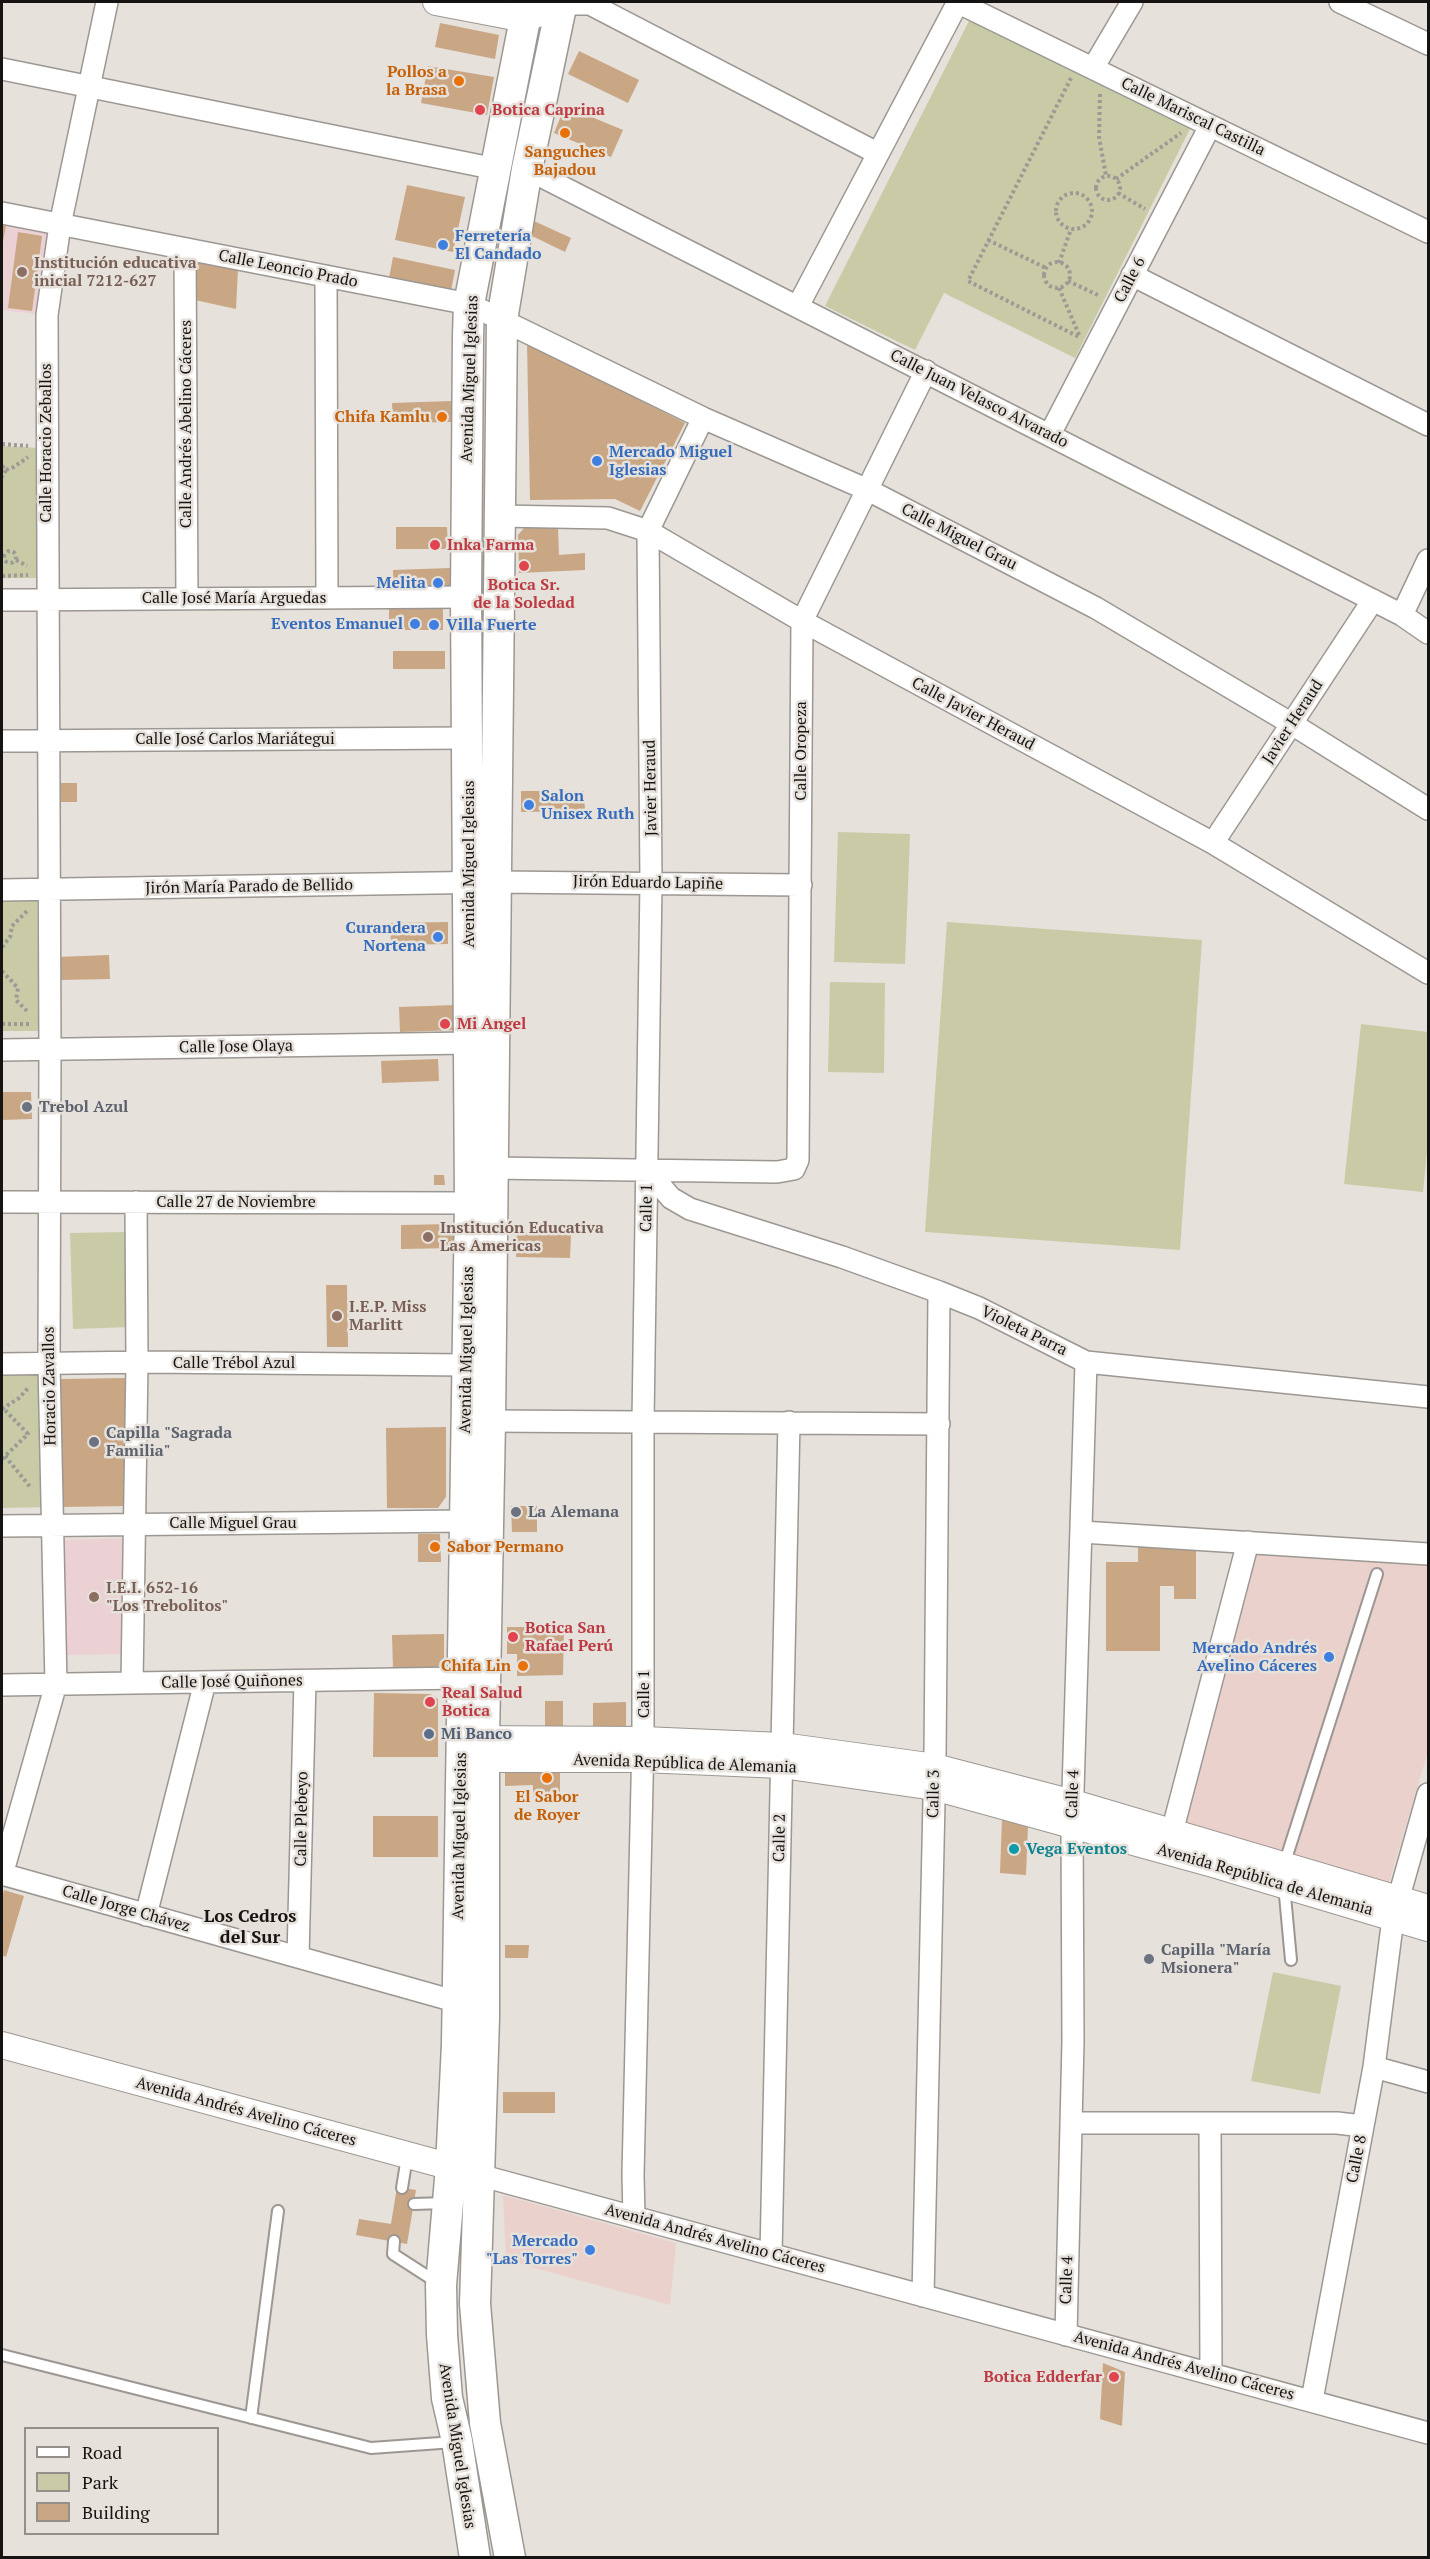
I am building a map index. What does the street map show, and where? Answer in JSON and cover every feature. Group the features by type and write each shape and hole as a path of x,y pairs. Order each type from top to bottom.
{"main road":[{"name":"Avenida Miguel Iglesias","path":"475,2558 457,2441 447,2398 441,2285 448,2203 465,2171 484,2018 473,1749 462,1678 470,1203 470,1043 482,883 499,516 502,320 527,169 559,2"},
{"name":"Avenida Miguel Iglesias","path":"510,2558 485,2423 476,2284 465,2171 458,2002 490,1421 491,1168 482,883 468,738 466,597 469,304 525,10"},
{"path":"441,2285 476,2284"}],"street":[{"name":"Calle Horacio Zeballos","path":"49,890 47,600 41,446 47,315 60,225 107,2"},
{"path":"436,2 525,10 559,2 590,4 877,153"},
{"path":"798,306 958,2"},
{"name":"Calle Mariscal Castilla","path":"958,2 1089,76 1210,126 1428,232"},
{"path":"1089,76 1132,2"},
{"path":"1341,2 1428,44"},
{"path":"2,69 496,169"},
{"name":"Calle 6","path":"1050,434 1087,337 1132,275 1210,126"},
{"name":"Calle Juan Velasco Alvarado","path":"527,169 1373,600 1402,615 1428,633"},
{"name":"Calle Leoncio Prado","path":"2,213 469,304"},
{"name":"Calle Andrés Abelino Cáceres","path":"185,249 187,598"},
{"path":"1132,275 1428,425"},
{"path":"326,276 327,598"},
{"name":"Calle Miguel Grau","path":"469,304 703,417 868,490 1096,608 1292,724 1428,809"},
{"name":"Calle Oropeza","path":"648,1171 785,1172 794,1169 798,1160 802,621 926,372"},
{"name":"Javier Heraud","path":"648,1171 651,884 648,531 703,417"},
{"name":"Calle Javier Heraud","path":"499,516 608,518 648,531 802,621 1213,843 1428,973"},
{"path":"1402,615 1428,560"},
{"name":"Calle José María Arguedas","path":"2,600 466,597"},
{"name":"Javier Heraud","path":"1213,843 1373,600"},
{"name":"Calle José Carlos Mariátegui","path":"2,741 468,738"},
{"name":"Jirón Eduardo Lapiñe","path":"482,883 801,885"},
{"name":"Jirón María Parado de Bellido","path":"2,890 482,883"},
{"name":"Horacio Zavallos","path":"2,1874 56,1684 49,1364 49,890"},
{"name":"Calle Jose Olaya","path":"2,1050 470,1043"},
{"path":"491,1168 648,1171"},
{"name":"Violeta Parra","path":"648,1171 671,1198 690,1209 842,1257 939,1292 979,1308 1086,1362 1428,1397"},
{"name":"Calle 1","path":"634,2217 633,2163 643,1750 643,1421 648,1171"},
{"name":"Calle 27 de Noviembre","path":"2,1202 470,1203"},
{"path":"132,1683 137,1362 136,1202"},
{"name":"Calle 3","path":"922,2296 934,1777 939,1292"},
{"name":"Calle Trébol Azul","path":"2,1364 137,1362 467,1365"},
{"name":"Calle 4","path":"1066,2335 1072,2123 1072,1814 1086,1362"},
{"path":"490,1421 939,1424"},
{"name":"Calle 2","path":"771,2254 789,1422"},
{"name":"Calle Miguel Grau","path":"2,1526 464,1521"},
{"path":"1082,1532 1428,1554"},
{"path":"1172,1832 1248,1542"},
{"name":"Calle José Quiñones","path":"2,1684 462,1678"},
{"name":"Calle Plebeyo","path":"298,1957 305,1681"},
{"path":"146,1915 205,1682"},
{"name":"Avenida República de Alemania","path":"473,1749 643,1750 782,1756 934,1777 1284,1875 1395,1909 1428,1928"},
{"name":"Calle 8","path":"1312,2400 1374,2067 1395,1909 1428,1794"},
{"name":"Avenida República de Alemania","path":"1072,1814 1172,1832 1284,1875"},
{"name":"Calle Jorge Chávez","path":"2,1874 458,2002"},
{"name":"Avenida República de Alemania","path":"1395,1909 1428,1908"},
{"name":"Avenida Andrés Avelino Cáceres","path":"2,2045 1428,2433"},
{"path":"1374,2067 1428,2082"},
{"path":"1072,2123 1210,2125 1338,2123 1363,2126"},
{"path":"1210,2125 1212,2374"}],"lane":[{"path":"1291,1960 1284,1875 1377,1574"},
{"path":"402,2188 407,2157"},
{"path":"414,2204 448,2203"},
{"path":"250,2418 278,2211"},
{"path":"394,2241 393,2254 441,2285"},
{"path":"2,2355 371,2448 457,2441"}],"path":[{"path":"1089,76 1106,176"},
{"path":"1087,337 968,281 988,240 1089,76"},
{"path":"1116,179 1185,129 1180,139"},
{"path":"1106,176 1116,179 1120,186 1118,194 1109,199 1098,194 1097,183 1106,176"},
{"path":"1072,192 1084,195 1093,210 1089,222 1079,229 1071,229 1058,220 1056,208 1066,194 1072,192"},
{"path":"1089,200 1098,194"},
{"path":"1118,194 1145,209"},
{"path":"1140,219 1150,199"},
{"path":"1059,263 1071,229"},
{"path":"988,240 1046,268"},
{"path":"1046,268 1059,263 1065,265 1069,271 1068,281 1059,288"},
{"path":"1046,268 1046,280 1051,286 1059,288 1087,337"},
{"path":"1068,281 1101,296"},
{"path":"1096,307 1106,286"},
{"path":"2,444 41,446"},
{"path":"2,477 6,470 23,462 41,446"},
{"path":"2,466 6,470"},
{"path":"2,947 10,938 12,926 49,890"},
{"path":"2,965 5,968 2,972"},
{"path":"2,1410 3,1408 28,1434 2,1459"}],"shaded area":[{"name":"Institución educativa inicial 7212-627","path":"2,223 48,233 38,314 2,310"},
{"name":"I.E.I. 652-16 \"Los Trebolitos\"","path":"124,1538 127,1654 65,1655 61,1540"},
{"name":"Mercado Andrés Avelino Cáceres","path":"1257,1554 1428,1563 1428,1751 1388,1886 1185,1824"},
{"name":"Mercado \"Las Torres\"","path":"503,2195 676,2243 670,2305 509,2261 506,2257"}],"green space":[{"path":"970,19 1190,129 1075,358 944,293 915,350 825,306"},
{"path":"2,446 39,448 39,578 2,578"},
{"path":"838,832 910,834 905,964 834,962"},
{"path":"2,897 37,897 39,1031 2,1031"},
{"path":"947,922 1202,940 1180,1250 925,1232"},
{"path":"830,982 885,983 884,1073 828,1072"},
{"path":"1361,1024 1428,1032 1428,1141 1423,1192 1344,1184"},
{"path":"128,1232 131,1327 73,1329 70,1233"},
{"path":"41,1374 47,1507 2,1508 2,1375"},
{"path":"1273,1972 1341,1986 1320,2094 1251,2081"}],"building":[{"path":"440,23 499,35 495,59 435,47"},
{"path":"579,51 639,80 628,103 568,74"},
{"path":"428,66 494,77 487,115 421,103"},
{"path":"565,106 623,130 611,157 554,133"},
{"path":"407,185 465,197 453,252 395,240"},
{"path":"534,221 571,238 565,252 528,234"},
{"path":"2,225 6,226 3,241 2,241"},
{"path":"18,232 42,236 32,311 8,308"},
{"path":"393,257 455,270 451,291 389,278"},
{"path":"194,261 238,269 236,309 195,300"},
{"name":"Mercado Miguel Iglesias","path":"527,343 685,423 640,511 615,499 530,500"},
{"path":"452,401 452,422 393,423 392,403"},
{"path":"396,527 447,527 448,549 396,549"},
{"path":"558,527 559,555 585,553 585,570 519,573 518,535 524,528"},
{"path":"450,568 450,588 393,590 393,570"},
{"path":"389,609 443,609 443,630 389,630"},
{"path":"393,651 445,651 445,669 393,669"},
{"path":"53,783 77,783 77,802 53,802"},
{"path":"521,791 584,791 585,811 521,812"},
{"path":"448,922 448,944 391,945 390,923"},
{"path":"109,955 110,979 58,980 57,957"},
{"path":"456,1005 457,1030 400,1032 399,1007"},
{"path":"438,1059 439,1081 382,1083 381,1061"},
{"path":"2,1092 31,1092 32,1119 2,1120"},
{"path":"434,1175 444,1175 445,1185 434,1185"},
{"name":"Institución Educativa Las Americas","path":"454,1224 454,1248 401,1249 401,1225"},
{"path":"517,1233 571,1235 570,1258 516,1257"},
{"name":"I.E.P. Miss Marlitt","path":"326,1285 347,1285 348,1347 327,1347"},
{"name":"Capilla \"Sagrada Familia\"","path":"125,1378 127,1506 62,1507 61,1379"},
{"path":"446,1427 446,1497 438,1508 387,1508 386,1428"},
{"path":"511,1506 537,1506 537,1532 512,1532"},
{"path":"418,1534 440,1534 441,1562 418,1562"},
{"path":"1138,1545 1196,1546 1196,1599 1174,1599 1174,1586 1160,1586 1160,1651 1106,1651 1106,1562 1138,1562"},
{"path":"507,1627 564,1627 563,1675 517,1676 517,1654 507,1654"},
{"path":"444,1634 444,1662 437,1667 393,1668 392,1635"},
{"path":"374,1693 430,1694 438,1699 438,1757 373,1757"},
{"path":"545,1701 563,1701 563,1728 545,1728"},
{"path":"626,1702 626,1726 593,1726 593,1703"},
{"name":"El Sabor de Royer","path":"505,1770 560,1771 560,1797 533,1797 533,1785 505,1786"},
{"path":"373,1816 438,1816 438,1857 373,1857"},
{"name":"Vega Eventos","path":"1002,1819 1028,1825 1026,1875 1000,1873"},
{"path":"4,1890 24,1896 6,1957 2,1955"},
{"path":"505,1945 529,1945 528,1958 505,1958"},
{"path":"503,2092 555,2092 555,2113 503,2113"},
{"path":"397,2187 416,2190 407,2244 356,2235 359,2219 391,2224"},
{"path":"1103,2363 1125,2372 1122,2426 1100,2419"}],"place":[{"name":"Pollos a la Brasa","path":"459,81"},
{"name":"Botica Caprina","path":"480,110"},
{"name":"Sanguches Bajadou","path":"565,133"},
{"name":"Ferretería El Candado","path":"443,245"},
{"name":"Institución educativa inicial 7212-627","path":"22,272"},
{"name":"Chifa Kamlu","path":"442,417"},
{"name":"Mercado Miguel Iglesias","path":"597,461"},
{"name":"Inka Farma","path":"435,545"},
{"name":"Botica Sr. de la Soledad","path":"524,566"},
{"name":"Melita","path":"438,583"},
{"name":"Eventos Emanuel","path":"415,624"},
{"name":"Villa Fuerte","path":"434,625"},
{"name":"Salon Unisex Ruth","path":"529,805"},
{"name":"Curandera Nortena","path":"438,937"},
{"name":"Mi Angel","path":"445,1024"},
{"name":"Trebol Azul","path":"27,1107"},
{"name":"Institución Educativa Las Americas","path":"428,1237"},
{"name":"I.E.P. Miss Marlitt","path":"337,1316"},
{"name":"Capilla \"Sagrada Familia\"","path":"94,1442"},
{"name":"La Alemana","path":"516,1512"},
{"name":"Sabor Permano","path":"435,1547"},
{"name":"I.E.I. 652-16 \"Los Trebolitos\"","path":"94,1597"},
{"name":"Botica San Rafael Perú","path":"513,1637"},
{"name":"Mercado Andrés Avelino Cáceres","path":"1329,1657"},
{"name":"Chifa Lin","path":"523,1666"},
{"name":"Real Salud Botica","path":"430,1702"},
{"name":"Mi Banco","path":"429,1734"},
{"name":"El Sabor de Royer","path":"547,1778"},
{"name":"Vega Eventos","path":"1014,1849"},
{"name":"Capilla \"María Msionera\"","path":"1149,1959"},
{"name":"Mercado \"Las Torres\"","path":"590,2250"},
{"name":"Botica Edderfar","path":"1114,2377"}],"district":[{"name":"Los Cedros del Sur","path":"250,1927"}]}
